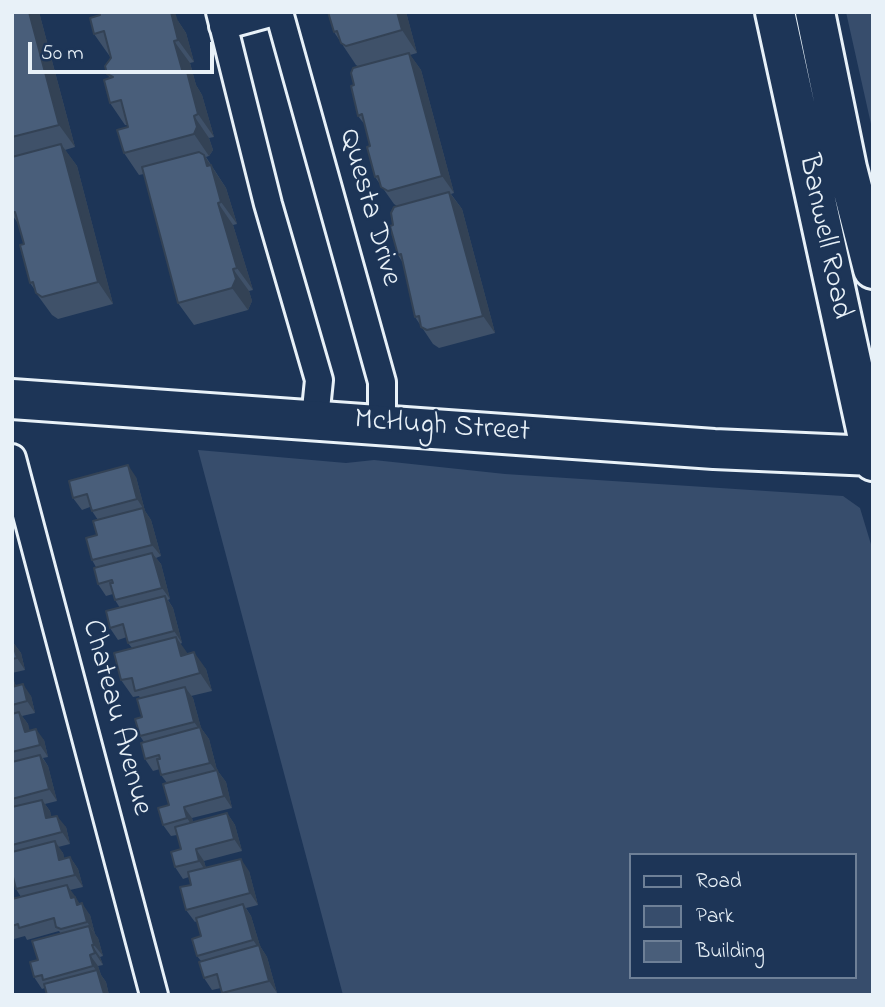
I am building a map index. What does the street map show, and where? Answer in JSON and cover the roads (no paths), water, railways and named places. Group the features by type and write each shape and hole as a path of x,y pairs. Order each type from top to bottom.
{"main road":[{"name":"Banwell Road","path":"775,12 872,457"},
{"name":"Banwell Road","path":"815,12 848,168 873,269"},
{"name":"McHugh Street","path":"12,399 382,423 714,449 872,457"}],"street":[{"name":"Questa Drive","path":"315,419 319,380 268,204 221,19 277,12 382,382 382,423"},
{"name":"Chateau Avenue","path":"12,458 154,995"}]}
